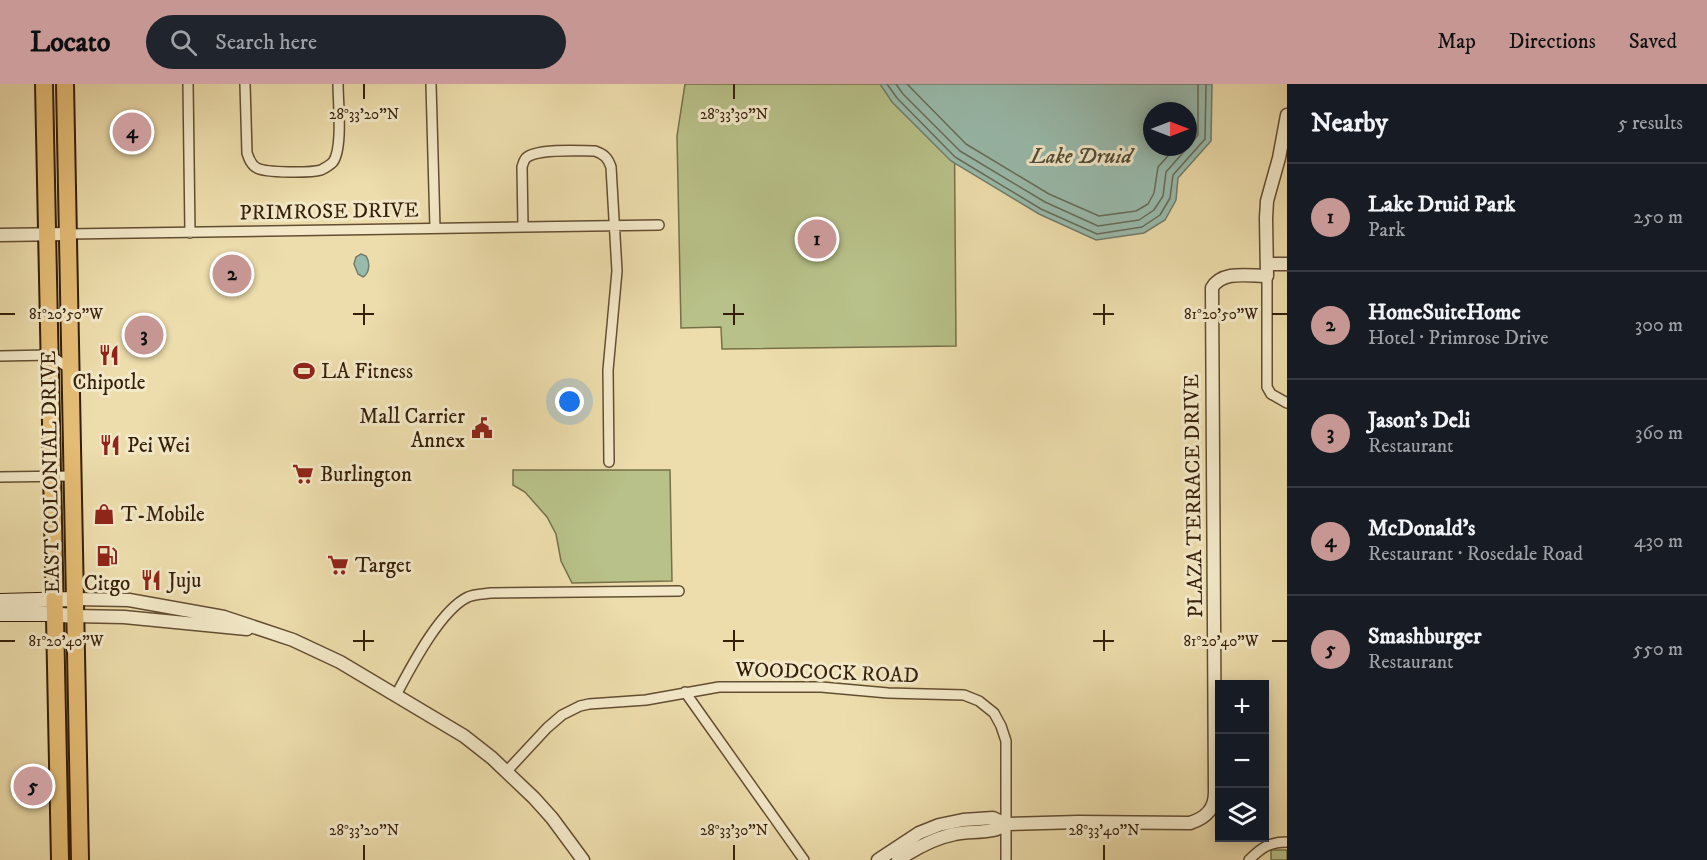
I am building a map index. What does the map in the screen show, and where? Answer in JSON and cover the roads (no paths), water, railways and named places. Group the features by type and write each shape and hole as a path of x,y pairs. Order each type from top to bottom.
{"highway":[{"name":"EAST COLONIAL DRIVE","path":"44,84 60,860"},
{"name":"EAST COLONIAL DRIVE","path":"65,84 80,860"},
{"path":"59,762 67,774 68,860"}],"main road":[{"path":"0,614 56,607 75,599"},
{"path":"0,601 56,607 75,616"}],"street":[{"path":"188,84 190,233"},
{"path":"245,84 247,153 251,163 257,168 314,171 323,169 332,163 338,152 338,84"},
{"path":"431,84 435,228"},
{"path":"1287,115 1283,159 1268,201 1266,218 1268,387 1271,394 1287,403"},
{"path":"523,227 522,167 525,159 542,152 595,151 602,153 608,159 611,167 617,271 608,370 609,462"},
{"name":"PRIMROSE DRIVE","path":"0,235 659,225"},
{"path":"1267,270 1287,264"},
{"name":"PLAZA TERRACE DRIVE","path":"1005,824 1190,823 1206,816 1212,808 1215,798 1212,288 1220,278 1267,270"},
{"path":"0,356 50,356 70,369"},
{"path":"0,477 72,476"},
{"path":"396,695 437,626 452,608 468,597 491,593 679,591"},
{"path":"75,599 116,598 157,603 224,617 292,640 340,662 464,736 507,771 552,818 583,860"},
{"path":"75,616 124,617 263,630"},
{"name":"WOODCOCK ROAD","path":"507,771 562,715 589,704 646,700 719,687 821,687 897,693 953,694 974,699 990,710 999,721 1006,741 1005,824"},
{"path":"685,693 804,860"},
{"path":"878,860 913,836 939,825 987,818 996,819 1005,824"},
{"path":"898,860 922,845 944,836 967,831 996,830 1005,824"},
{"path":"1005,824 1006,860"},
{"path":"1249,860 1263,847 1273,842 1287,842"}],"water":[{"name":"Lake Druid","path":"880,84 1212,84 1211,141 1178,178 1176,200 1165,220 1144,233 1096,240 1039,214 951,161 892,102"},
{"path":"361,254 366,256 369,264 367,273 363,277 358,274 354,264 356,257"}],"place":[{"name":"McDonald's","path":"132,132"},
{"name":"Lake Druid Park","path":"817,239"},
{"name":"HomeSuiteHome","path":"232,274"},
{"name":"Jason's Deli","path":"144,335"},
{"name":"Chipotle","path":"109,355"},
{"name":"LA Fitness","path":"304,371"},
{"name":"Mall Carrier Annex","path":"482,428"},
{"name":"Pei Wei","path":"110,445"},
{"name":"Burlington","path":"303,474"},
{"name":"T-Mobile","path":"104,514"},
{"name":"Citgo","path":"107,556"},
{"name":"Target","path":"338,565"},
{"name":"Juju","path":"151,580"},
{"name":"Smashburger","path":"33,786"}]}
